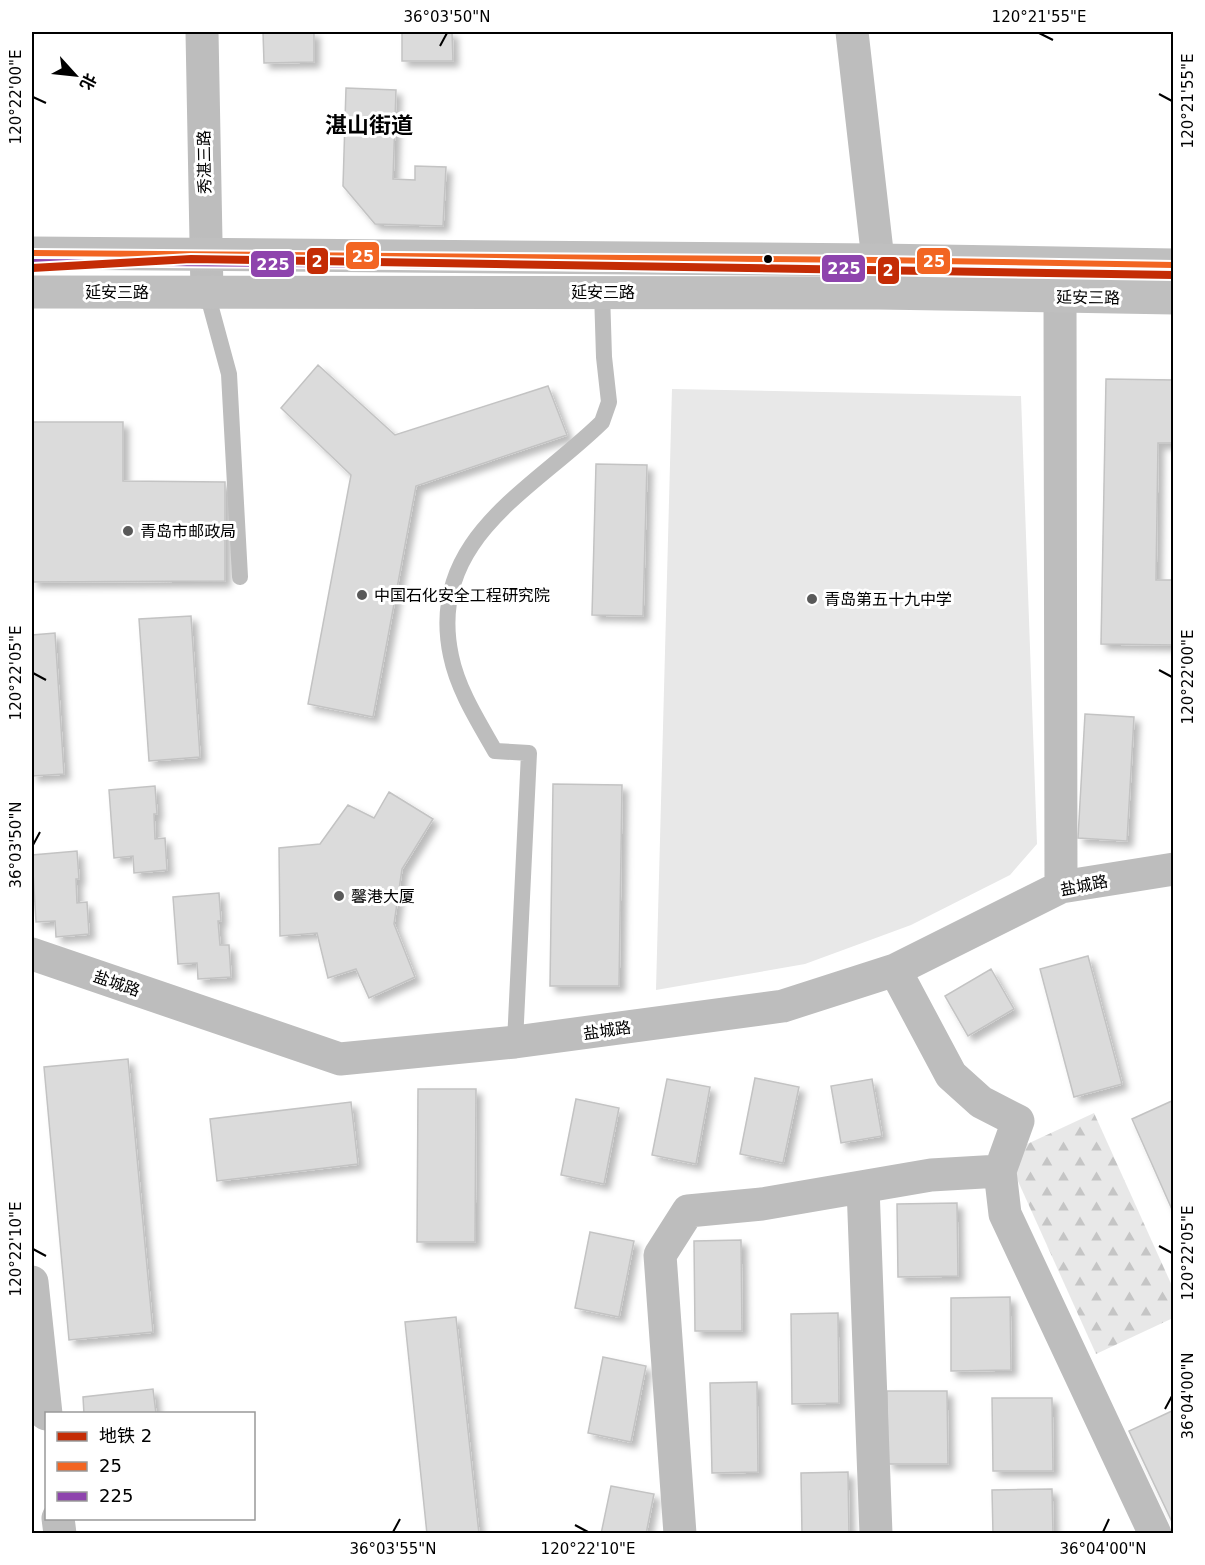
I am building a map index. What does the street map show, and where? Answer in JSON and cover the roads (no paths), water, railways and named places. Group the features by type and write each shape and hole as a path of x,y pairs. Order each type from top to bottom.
{"main road":[{"name":"延安三路","path":"32,253 878,260 1173,265"},
{"name":"延安三路","path":"32,292 879,293 1173,298"}],"street":[{"name":"秀湛三路","path":"202,32 207,293"},
{"path":"852,32 878,260 879,293"},
{"path":"1060,296 1061,887"},
{"name":"盐城路","path":"32,954 340,1059 515,1042 783,1006 895,970 1061,887 1173,869"},
{"path":"895,970 951,1075 981,1102 1018,1121 1000,1170 1005,1214 1155,1533"},
{"path":"680,1533 660,1255 688,1211 762,1204 931,1175 1000,1170"},
{"path":"862,1187 876,1533"},
{"path":"32,1282 46,1412"}],"lane":[{"path":"515,1042 530,753 495,751 464,694 451,658 448,634 449,604 455,575 485,525 602,422 609,402 604,357 602,292"},
{"path":"207,293 229,374 240,577"}],"metro line":[{"name":"2","path":"32,268 191,259 1174,275"}],"place":[{"name":"青岛市邮政局","path":"128,531"},
{"name":"中国石化安全工程研究院","path":"362,595"},
{"name":"青岛第五十九中学","path":"812,599"},
{"name":"馨港大厦","path":"339,896"}],"district":[{"name":"湛山街道","path":"369,125"}]}
